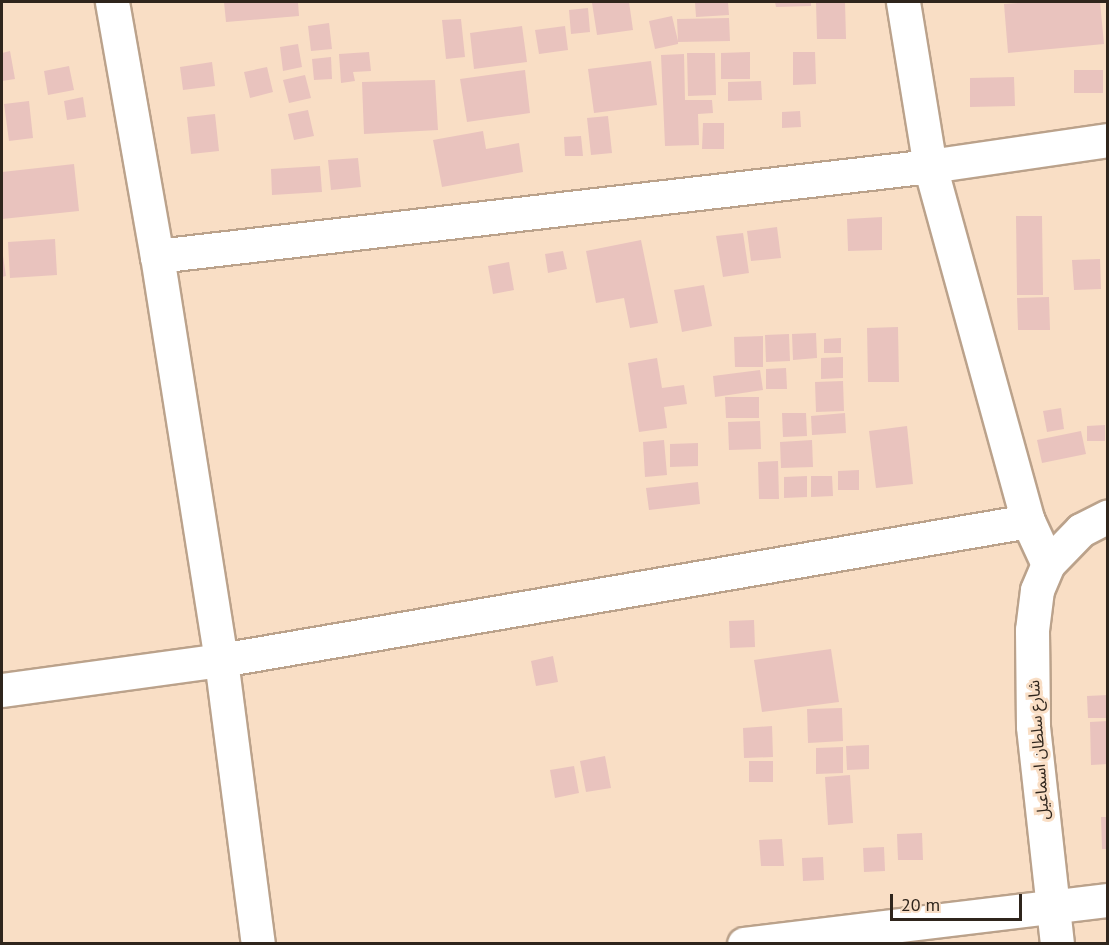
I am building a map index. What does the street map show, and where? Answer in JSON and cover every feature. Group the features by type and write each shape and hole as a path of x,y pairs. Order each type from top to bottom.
{"street":[{"path":"112,2 157,256 220,660 258,944"},
{"path":"903,2 930,166 1028,520 1048,564"},
{"path":"157,256 930,166 1107,140"},
{"name":"شارع سلطان اسماعيل","path":"1057,944 1033,726 1032,630 1037,590 1048,564 1081,530 1107,516"},
{"path":"2,690 220,660 1028,520"},
{"path":"744,944 1107,900"}],"building":[{"path":"224,2 298,2 299,16 226,22"},
{"path":"629,2 633,30 597,35 592,3"},
{"path":"695,2 728,2 729,15 696,17"},
{"path":"775,2 811,2 811,6 776,7"},
{"path":"816,2 845,2 846,39 817,39"},
{"path":"1100,2 1104,44 1008,53 1004,4"},
{"path":"588,8 590,32 571,34 569,10"},
{"path":"672,16 678,41 677,19 729,18 730,41 678,42 678,44 655,49 649,21"},
{"path":"461,19 465,57 446,59 442,20"},
{"path":"329,23 332,49 311,51 308,26"},
{"path":"522,26 527,62 474,69 470,33"},
{"path":"565,26 568,50 539,54 535,30"},
{"path":"298,44 302,67 283,71 280,47"},
{"path":"10,51 15,79 2,81 2,53"},
{"path":"369,52 371,71 353,72 355,81 341,83 339,54"},
{"path":"750,52 750,79 721,79 721,53"},
{"path":"793,52 815,52 816,84 793,85"},
{"path":"687,53 715,53 716,95 688,96"},
{"path":"684,54 685,100 712,100 713,113 698,114 699,145 665,146 661,55"},
{"path":"331,57 332,79 314,80 312,59"},
{"path":"651,61 657,105 594,113 588,69"},
{"path":"212,62 215,86 183,90 180,67"},
{"path":"69,66 74,90 48,95 44,71"},
{"path":"267,67 273,92 250,98 244,72"},
{"path":"525,70 530,113 467,122 460,79"},
{"path":"1074,70 1103,70 1103,93 1074,93"},
{"path":"305,75 311,98 289,103 283,80"},
{"path":"1014,77 1015,106 970,107 970,78"},
{"path":"435,80 438,130 364,134 362,82"},
{"path":"761,81 762,100 728,101 728,82"},
{"path":"83,97 86,117 67,120 64,101"},
{"path":"29,101 33,138 9,141 4,104"},
{"path":"308,110 314,136 294,140 288,114"},
{"path":"800,111 801,127 782,128 782,112"},
{"path":"215,114 219,151 191,154 187,117"},
{"path":"608,116 612,153 591,155 587,118"},
{"path":"703,123 724,123 724,149 702,149"},
{"path":"483,131 486,149 519,143 523,172 442,187 433,140"},
{"path":"581,136 583,156 565,156 564,137"},
{"path":"358,158 361,187 331,190 328,160"},
{"path":"74,164 79,211 2,219 2,172"},
{"path":"320,166 322,192 272,195 271,169"},
{"path":"1016,216 1042,216 1043,295 1017,295"},
{"path":"882,217 882,250 848,251 847,219"},
{"path":"777,227 781,258 751,261 747,231"},
{"path":"743,233 749,273 723,277 716,236"},
{"path":"55,239 57,275 10,278 8,242"},
{"path":"641,240 658,323 630,328 624,298 596,303 586,251"},
{"path":"2,249 6,276 2,277"},
{"path":"563,251 567,269 548,273 545,254"},
{"path":"1100,259 1101,289 1074,290 1072,260"},
{"path":"509,262 514,290 493,294 488,266"},
{"path":"704,285 712,326 682,332 674,290"},
{"path":"1049,297 1050,330 1018,330 1017,298"},
{"path":"898,327 899,382 868,382 867,328"},
{"path":"816,333 817,358 793,360 792,334"},
{"path":"789,334 790,361 766,362 765,335"},
{"path":"763,336 763,367 735,367 734,337"},
{"path":"841,338 841,353 824,353 824,339"},
{"path":"843,357 843,378 821,379 821,358"},
{"path":"657,358 662,388 684,385 687,404 664,407 667,428 639,432 628,363"},
{"path":"786,368 787,389 766,389 766,369"},
{"path":"760,370 763,390 715,397 713,376"},
{"path":"843,381 844,411 816,412 815,382"},
{"path":"725,397 759,397 759,418 726,418"},
{"path":"1061,408 1064,429 1047,432 1043,411"},
{"path":"782,413 806,413 807,436 783,437"},
{"path":"845,413 846,433 812,435 811,416"},
{"path":"760,421 761,449 729,450 728,422"},
{"path":"1105,425 1105,441 1087,441 1087,426"},
{"path":"907,426 913,484 876,488 869,431"},
{"path":"1081,431 1086,454 1042,463 1037,440"},
{"path":"664,440 667,475 645,477 643,442"},
{"path":"812,440 813,467 781,468 780,442"},
{"path":"698,443 698,466 670,467 670,444"},
{"path":"778,461 779,499 759,499 758,462"},
{"path":"859,470 859,490 838,490 838,471"},
{"path":"807,476 807,497 784,498 784,477"},
{"path":"811,476 832,476 833,496 811,497"},
{"path":"698,482 700,504 649,510 646,488"},
{"path":"754,620 755,647 730,648 729,621"},
{"path":"831,649 839,702 762,712 754,660"},
{"path":"553,656 558,682 536,686 531,661"},
{"path":"1108,695 1108,718 1088,718 1087,696"},
{"path":"842,708 843,741 808,743 807,709"},
{"path":"1108,721 1108,764 1091,765 1090,722"},
{"path":"772,726 773,757 744,758 743,728"},
{"path":"869,745 869,769 847,770 846,746"},
{"path":"843,747 843,773 816,774 816,748"},
{"path":"605,756 611,788 586,792 580,761"},
{"path":"749,761 773,761 773,782 749,782"},
{"path":"574,766 579,793 555,798 550,770"},
{"path":"850,775 853,823 828,825 825,777"},
{"path":"1101,817 1108,817 1108,849 1102,849"},
{"path":"922,833 923,860 898,860 897,834"},
{"path":"782,839 784,866 761,866 759,840"},
{"path":"884,847 885,871 864,872 863,848"},
{"path":"823,857 824,880 803,881 802,858"}]}
